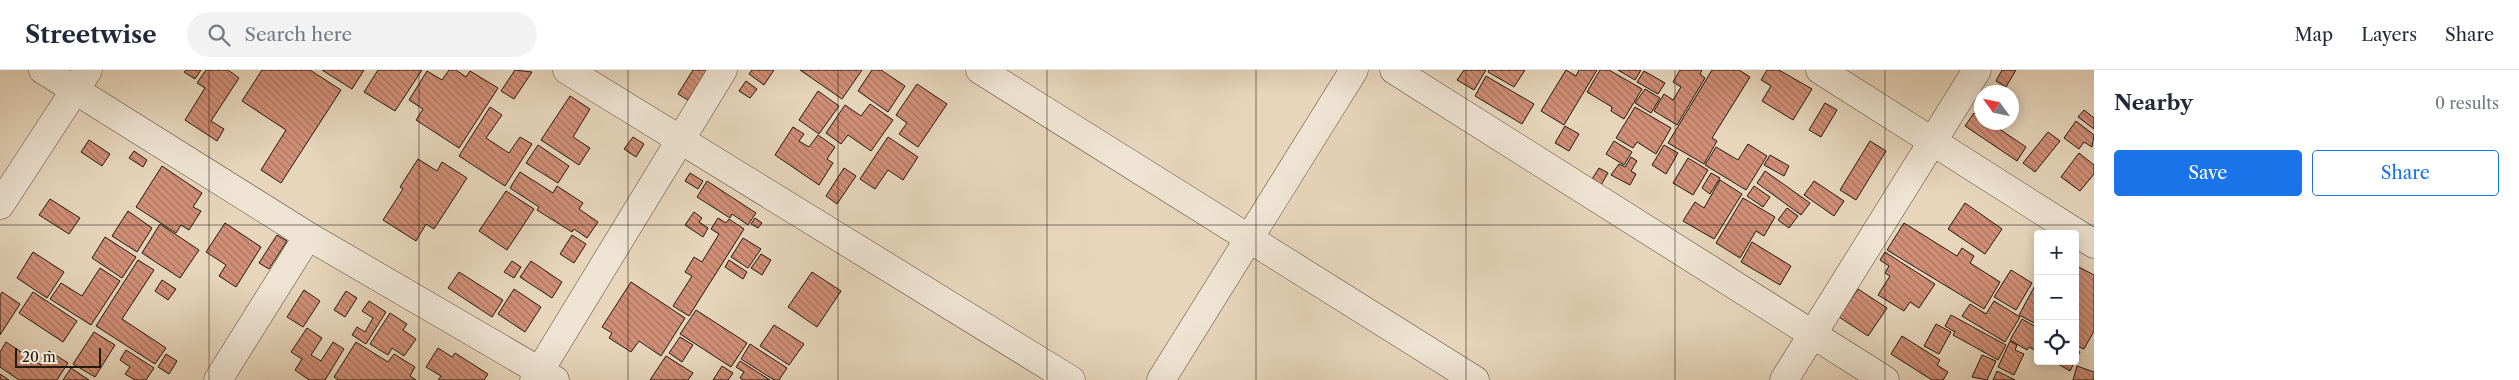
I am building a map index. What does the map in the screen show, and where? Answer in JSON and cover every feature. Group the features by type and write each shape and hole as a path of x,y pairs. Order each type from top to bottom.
{"street":[{"path":"43,70 82,80 308,236 543,377 679,140 722,70"},
{"path":"567,70 1071,380"},
{"path":"980,70 1475,380"},
{"path":"1161,380 1354,70"},
{"path":"1394,70 1885,380"},
{"path":"1820,70 2094,244"},
{"path":"1784,380 1977,70"},
{"path":"0,204 82,80"},
{"path":"218,380 308,236"}],"building":[{"path":"186,70 201,70 195,79 184,72"},
{"path":"206,70 228,70 239,78 211,121 224,129 217,141 185,120 205,88 197,83"},
{"path":"262,70 310,70 341,90 281,183 261,170 286,130 242,101"},
{"path":"322,70 364,70 352,89"},
{"path":"378,70 422,70 395,111 364,92"},
{"path":"449,70 456,70 466,77 470,71 498,88 459,148 416,120 423,109 409,100 427,71 442,80"},
{"path":"515,70 532,72 514,99 501,91"},
{"path":"693,70 708,70 688,100 678,94"},
{"path":"752,70 774,70 764,85 749,74"},
{"path":"800,70 862,70 842,99"},
{"path":"872,70 881,70 905,86 888,112 858,91"},
{"path":"1464,70 1486,70 1474,90 1457,80"},
{"path":"1489,70 1525,70 1514,87 1488,72"},
{"path":"1566,70 1576,76 1579,70 1597,70 1564,125 1541,111"},
{"path":"1600,70 1609,70 1642,89 1624,119 1611,111 1612,107 1587,92"},
{"path":"1618,70 1641,70 1635,80"},
{"path":"1680,70 1702,70 1700,74 1705,78 1677,125 1654,111 1664,94 1673,100 1681,87 1673,82"},
{"path":"1712,70 1739,70 1750,77 1712,138 1717,141 1704,164 1668,143"},
{"path":"1767,70 1779,70 1812,89 1793,120 1762,101 1771,86 1761,80"},
{"path":"2002,70 2016,70 2007,85 2003,85 1996,81"},
{"path":"1644,71 1665,83 1658,94 1637,82"},
{"path":"1486,76 1534,104 1522,124 1475,96"},
{"path":"746,81 757,89 750,98 739,91"},
{"path":"917,84 947,104 918,147 899,134 907,123 896,115"},
{"path":"1645,89 1660,98 1651,113 1635,103"},
{"path":"818,91 839,106 819,134 799,120"},
{"path":"570,96 590,109 573,137 590,148 579,165 541,140"},
{"path":"1825,103 1837,110 1821,137 1809,130"},
{"path":"870,104 893,120 871,151 848,135 841,144 826,133 845,105 861,116"},
{"path":"490,107 502,115 486,138 509,153 520,137 532,144 505,186 459,156"},
{"path":"1635,107 1671,128 1656,154 1637,142 1633,148 1616,138"},
{"path":"2084,110 2094,118 2094,129 2078,117"},
{"path":"1974,113 1974,130 2001,130 2026,147 2017,161 1965,126"},
{"path":"2076,121 2094,135 2092,147 2084,142 2079,149 2064,138"},
{"path":"1565,126 1579,134 1569,151 1555,143"},
{"path":"793,127 804,134 799,141 809,147 818,135 835,147 827,159 833,163 819,185 775,155"},
{"path":"2048,132 2060,141 2035,172 2023,163"},
{"path":"633,137 644,144 636,157 624,149"},
{"path":"888,137 918,157 903,180 888,170 875,189 860,179"},
{"path":"89,140 110,154 102,166 81,152"},
{"path":"1614,141 1632,152 1624,165 1606,154"},
{"path":"1870,141 1886,151 1856,200 1840,190"},
{"path":"1748,144 1767,156 1746,190 1705,165 1716,147 1738,160"},
{"path":"538,145 569,166 558,183 526,163"},
{"path":"1664,145 1678,153 1666,174 1652,165"},
{"path":"134,151 147,160 143,167 129,158"},
{"path":"2079,153 2094,165 2094,174 2080,191 2061,177"},
{"path":"1770,155 1789,166 1784,176 1764,165"},
{"path":"1631,157 1637,161 1631,171 1636,174 1630,185 1611,175 1619,164 1625,167"},
{"path":"1688,158 1708,170 1693,195 1673,183"},
{"path":"418,159 437,171 442,162 467,178 434,229 426,224 416,241 383,220 403,189 400,187"},
{"path":"162,166 202,193 193,207 201,211 189,230 181,225 176,233 136,207"},
{"path":"844,168 856,176 837,204 826,196"},
{"path":"1599,168 1608,173 1601,185 1592,179"},
{"path":"1765,171 1810,203 1801,215 1757,183"},
{"path":"520,172 553,193 557,186 583,203 579,209 598,222 587,238 574,229 572,232 537,210 539,207 510,188"},
{"path":"690,173 703,181 698,189 685,181"},
{"path":"1711,173 1720,178 1710,194 1702,188"},
{"path":"1720,180 1742,194 1714,239 1683,221 1695,202 1704,208"},
{"path":"707,181 756,213 748,225 732,214 730,218 697,197"},
{"path":"1814,181 1844,201 1834,216 1804,195"},
{"path":"1754,186 1770,197 1763,207 1747,196"},
{"path":"506,191 534,209 507,250 479,231"},
{"path":"1743,198 1775,217 1764,236 1756,231 1740,258 1716,243"},
{"path":"50,199 80,218 69,234 39,215"},
{"path":"1965,203 2002,229 1985,254 1948,229"},
{"path":"1787,208 1798,216 1789,228 1778,220"},
{"path":"128,211 152,228 137,252 112,236"},
{"path":"694,212 702,218 699,222 708,228 703,237 685,225"},
{"path":"718,218 726,223 729,219 744,229 689,316 673,306 692,276 685,272 694,257 702,262 719,234 711,229"},
{"path":"755,218 762,223 758,228 751,224"},
{"path":"225,223 261,247 236,287 219,276 226,265 206,252"},
{"path":"1904,223 1957,256 1962,248 1974,256 1970,263 2000,282 1984,309 1887,250"},
{"path":"160,224 199,250 180,278 142,253"},
{"path":"277,235 287,241 269,269 259,263"},
{"path":"572,235 586,244 574,263 560,254"},
{"path":"105,237 136,257 122,278 92,258"},
{"path":"743,238 761,249 748,268 731,257"},
{"path":"1752,242 1791,266 1780,285 1741,262"},
{"path":"33,252 64,272 47,298 17,278"},
{"path":"1885,252 1935,284 1919,308 1910,302 1904,311 1878,295 1890,276 1885,273 1889,266 1880,260"},
{"path":"761,254 771,260 762,275 751,268"},
{"path":"138,260 154,270 122,319 166,348 155,364 96,326"},
{"path":"729,260 747,272 743,279 725,267"},
{"path":"512,261 521,267 514,278 504,272"},
{"path":"531,261 562,282 552,298 520,277"},
{"path":"2079,267 2094,275 2094,331 2084,349 2079,347"},
{"path":"100,268 120,281 91,325 50,299 61,283 82,296"},
{"path":"2011,270 2032,283 2016,310 1994,297"},
{"path":"459,272 503,300 492,317 448,288"},
{"path":"812,272 841,291 817,327 788,307"},
{"path":"162,280 176,289 168,300 155,291"},
{"path":"631,282 685,318 661,356 639,341 631,352 609,338 612,333 602,327"},
{"path":"2034,287 2034,323 2019,315"},
{"path":"514,289 541,307 525,332 498,314"},
{"path":"1858,289 1887,308 1868,336 1839,317"},
{"path":"304,290 320,301 303,327 287,317"},
{"path":"346,291 357,298 345,317 334,310"},
{"path":"2,292 20,304 0,335 0,296"},
{"path":"33,292 77,321 63,342 19,313"},
{"path":"369,301 386,312 366,344 352,335 357,327 365,332 373,318 362,311"},
{"path":"1994,301 2020,317 2005,342 1962,316 1970,304 1986,314"},
{"path":"696,310 747,343 731,367 680,334"},
{"path":"390,313 407,324 403,330 416,339 404,356 392,348 388,355 370,344"},
{"path":"1951,315 2006,345 1998,360 1953,335 1955,332 1945,326"},
{"path":"2022,319 2034,326 2034,350 2029,347 2027,350 2010,340"},
{"path":"1936,324 1951,332 1939,354 1924,346"},
{"path":"774,325 804,344 789,365 760,346"},
{"path":"307,328 322,338 311,355 321,361 333,342 344,349 325,380 309,380 295,370 302,359 291,352"},
{"path":"94,332 115,345 95,377 73,364"},
{"path":"1902,336 1940,360 1937,365 1948,372 1943,380 1932,380 1891,354"},
{"path":"680,337 693,345 682,362 669,353"},
{"path":"2010,341 2017,345 2015,350 2024,354 2014,375 1998,367"},
{"path":"6,342 41,365 49,351 68,363 57,380 19,380 0,367 0,352"},
{"path":"356,342 388,362 394,354 415,367 410,376 416,380 338,380 334,377"},
{"path":"750,344 787,368 779,380 774,380 741,359"},
{"path":"438,348 452,357 455,353 488,374 484,380 438,380 441,376 426,367"},
{"path":"126,350 154,368 146,380 135,380 125,374 130,367 120,360"},
{"path":"166,354 177,361 169,374 158,367"},
{"path":"1982,355 1996,361 1987,380 1972,377"},
{"path":"666,356 693,373 688,380 650,380"},
{"path":"740,361 770,380 743,380 740,378 744,372 736,367"},
{"path":"2060,365 2073,365 2070,371"},
{"path":"722,366 733,373 728,380 713,380"},
{"path":"2077,366 2094,372 2094,380 2073,380"},
{"path":"71,368 89,380 63,380"},
{"path":"1997,371 2015,380 1993,380"},
{"path":"0,374 9,380 0,380"}]}
